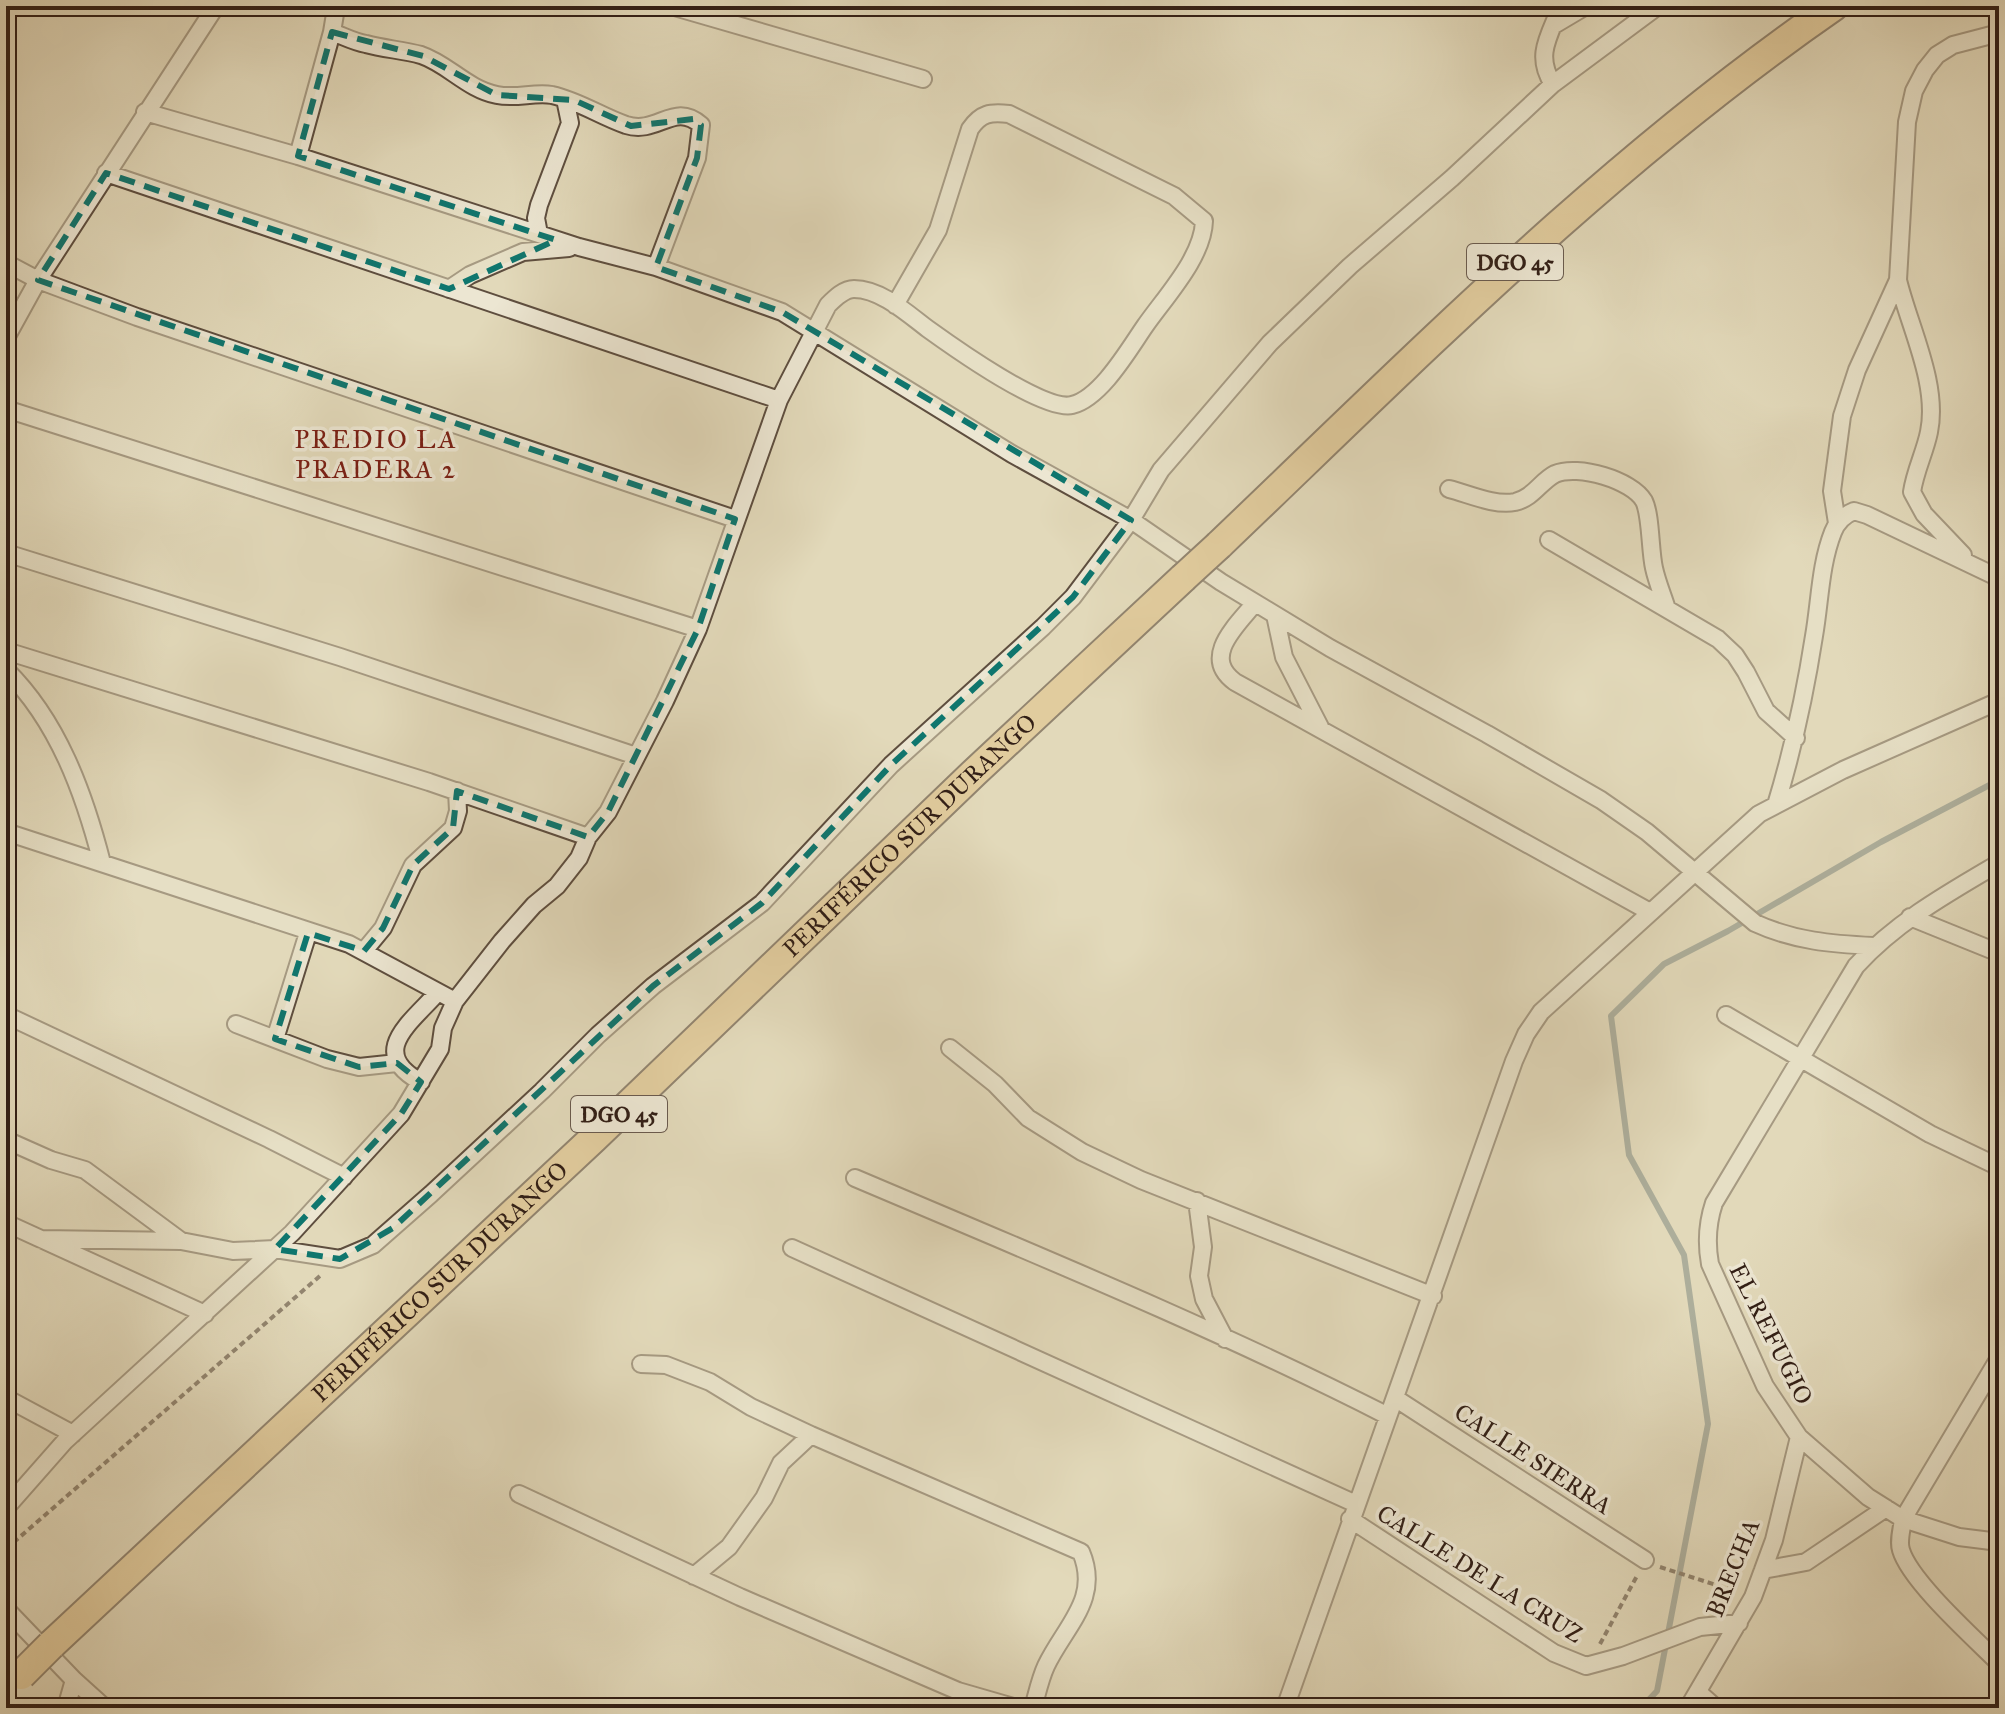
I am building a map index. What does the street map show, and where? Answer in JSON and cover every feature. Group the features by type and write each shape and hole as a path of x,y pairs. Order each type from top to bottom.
{"highway":[{"name":"PERIFÉRICO SUR DURANGO","path":"13,1682 594,1138 975,772 1219,545 1507,269 1587,197 1700,103 1834,6"}],"street":[{"path":"6,338 38,280 216,6"},
{"path":"298,156 332,32 333,6"},
{"path":"671,6 923,79"},
{"path":"1553,84 1544,70 1542,57 1561,6"},
{"path":"1554,25 1586,6"},
{"path":"41,1239 181,1241 233,1251 275,1249 340,1259 373,1245 454,1174 653,986 762,903 891,765 1021,649 1073,597 1131,520 1161,470 1270,343 1350,266 1452,178 1553,84 1658,6"},
{"path":"332,32 362,44 423,56 473,88 497,95 520,97 538,94 574,100 631,126 648,128 668,117 694,119 701,125 697,158 656,267"},
{"path":"1976,567 1924,514 1912,492 1930,431 1931,403 1922,358 1898,280 1907,122 1914,91 1937,55 1953,45 1999,33"},
{"path":"539,234 536,218 539,205 570,123 565,99"},
{"path":"145,112 298,156 579,247 656,267 782,312 1012,454 1131,520 1275,615 1601,800 1647,832 1755,923 1776,933 1803,940 1874,946"},
{"path":"6,1508 73,1434 275,1249 401,1114 440,1049 443,1028 455,1001 502,941 534,905 557,886 579,858 588,837 608,812 698,629 779,400 828,305 852,288 872,293 1017,386 1054,405 1071,406 1099,387 1119,363 1200,248 1204,221 1174,196 1009,114 991,112 978,116 970,129 938,230 895,305"},
{"path":"106,173 779,400"},
{"path":"449,289 470,275 523,252 579,247"},
{"path":"6,263 38,280 284,368 735,519"},
{"path":"1837,523 1832,491 1842,416 1857,370 1898,280"},
{"path":"6,409 698,629"},
{"path":"1449,489 1501,503 1518,502 1556,474 1587,473 1623,481 1636,489 1646,505 1654,569 1667,609"},
{"path":"1776,805 1796,738 1822,578 1837,523 1854,511 1867,515 1999,578"},
{"path":"1549,540 1718,639 1735,655 1766,711 1796,738"},
{"path":"6,553 340,657 636,756"},
{"path":"1255,603 1227,639 1219,662 1223,673 1650,912"},
{"path":"1275,615 1284,657 1321,729"},
{"path":"6,651 457,791 588,837"},
{"path":"6,670 28,692 75,777 102,863"},
{"path":"1285,1708 1514,1061 1526,1034 1541,1012 1759,814 1843,770 1999,701"},
{"path":"364,951 383,928 413,865 453,828 458,811 457,791"},
{"path":"6,832 349,944 455,1001"},
{"name":"EL REFUGIO","path":"1999,863 1910,917 1874,946 1856,966 1714,1203 1708,1220 1706,1243 1710,1264 1765,1386 1799,1437 1868,1497 1903,1519 1959,1537 1999,1542"},
{"path":"1910,917 1999,953"},
{"path":"275,1039 308,933"},
{"path":"421,1082 405,1073 397,1063 397,1038 438,992"},
{"path":"6,1015 344,1177"},
{"path":"1726,1015 1930,1134 1999,1167"},
{"path":"236,1024 327,1059 359,1067 397,1063"},
{"path":"950,1048 995,1084 1028,1118 1082,1152 1129,1174 1433,1296"},
{"path":"6,1140 51,1160 85,1170 181,1241"},
{"path":"855,1178 1225,1339 1388,1416"},
{"path":"1197,1201 1203,1247 1199,1276 1204,1299 1225,1339"},
{"path":"6,1223 205,1314"},
{"name":"CALLE DE LA CRUZ","path":"792,1248 1353,1511 1554,1653 1586,1666"},
{"path":"1999,1358 1903,1519 1899,1547 1908,1566 1999,1663"},
{"path":"641,1364 666,1365 710,1382 751,1407 811,1435 1081,1552 1088,1569 1087,1587 1079,1611 1046,1666 1033,1708"},
{"path":"6,1398 73,1434"},
{"name":"CALLE SIERRA","path":"1395,1398 1645,1560"},
{"path":"694,1576 729,1547 764,1498 781,1463 811,1435"},
{"name":"BRECHA","path":"1688,1708 1753,1597 1774,1540 1799,1437"},
{"path":"519,1494 694,1576 958,1691 1017,1708"},
{"path":"1763,1570 1806,1562 1886,1508"},
{"path":"6,1609 105,1708"},
{"path":"1586,1666 1623,1656 1700,1627 1739,1623"},
{"path":"66,1708 74,1680"},
{"path":"1698,1692 1716,1708"}],"path":[{"path":"6,1549 340,1259"},
{"path":"1586,1666 1645,1560 1753,1597"}],"highlighted area":[{"path":"332,32 423,56 497,95 574,100 631,126 694,119 701,125 697,158 656,267 782,312 1131,520 1073,597 891,765 762,903 653,986 393,1228 340,1259 275,1249 401,1114 421,1082 397,1063 359,1067 275,1039 308,933 364,951 383,928 413,865 453,828 457,791 588,837 608,812 698,629 735,519 38,280 106,173 449,289 556,240 298,156"}],"waterway":[{"path":"1641,1708 1657,1691 1708,1424 1684,1255 1629,1155 1611,1016 1664,964 1728,931 1881,842 1999,780"}],"district":[{"name":"PREDIO LA PRADERA 2","path":"376,454"}]}
